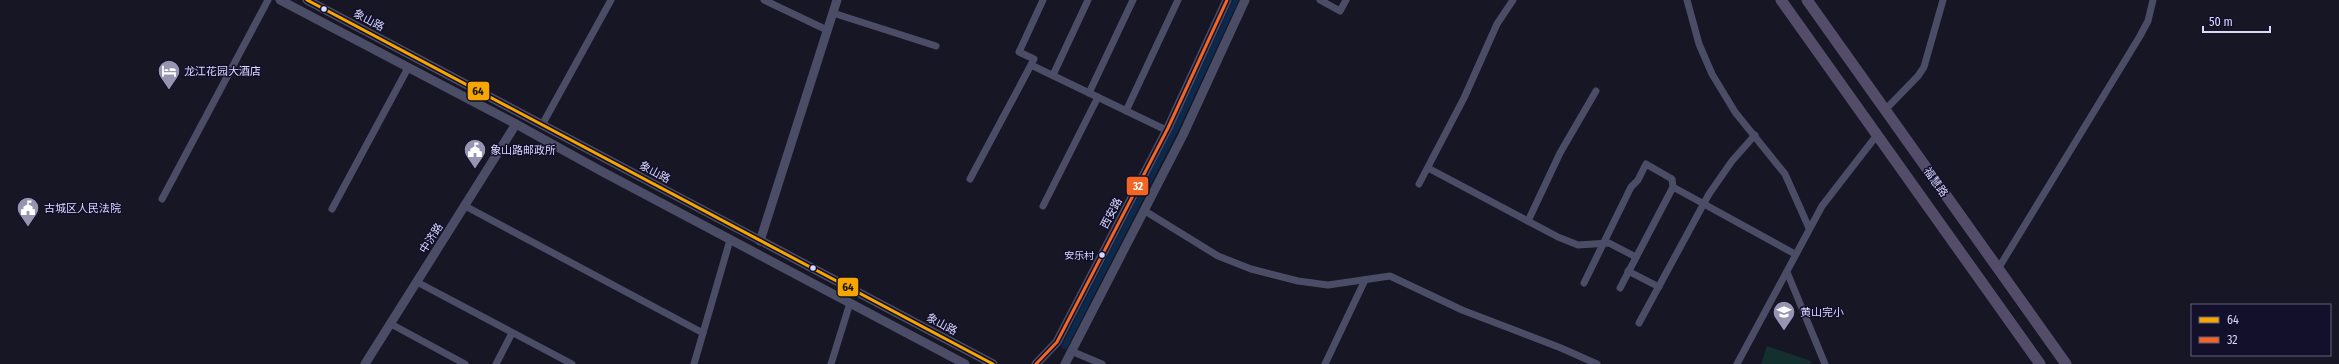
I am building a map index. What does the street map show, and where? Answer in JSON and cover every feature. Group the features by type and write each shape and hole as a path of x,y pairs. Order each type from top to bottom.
{"main road":[{"name":"福慧路","path":"1781,0 2040,364"},
{"name":"福慧路","path":"1807,0 2066,364"}],"street":[{"path":"162,199 268,0"},
{"path":"280,0 516,124 730,240 965,364"},
{"name":"象山路","path":"307,0 993,364"},
{"path":"542,125 611,0"},
{"path":"764,0 827,30"},
{"path":"760,241 837,0"},
{"path":"970,179 1034,59 1019,52 1043,0"},
{"path":"1053,76 1088,0"},
{"path":"1089,93 1132,0"},
{"path":"1126,111 1178,0"},
{"name":"西安路","path":"1036,364 1057,342 1166,130 1227,0"},
{"path":"1065,364 1183,135 1245,0"},
{"path":"1320,0 1340,11 1346,0"},
{"path":"1420,184 1464,98 1497,24 1513,0"},
{"path":"1687,0 1699,44 1712,74 1727,100 1785,174 1809,228"},
{"path":"1885,110 1910,86 1924,67 1943,0"},
{"path":"1998,269 2140,36 2148,21 2153,0"},
{"path":"832,13 936,46"},
{"path":"1031,65 1166,130"},
{"path":"332,209 408,68"},
{"path":"1528,221 1560,153 1596,91"},
{"path":"1043,206 1098,97"},
{"name":"中济路","path":"365,364 516,124"},
{"path":"1639,323 1704,204 1732,161 1755,135"},
{"path":"1737,364 1822,206 1877,135"},
{"path":"1584,282 1631,187 1638,180 1646,164 1672,179 1673,187 1620,288"},
{"path":"1428,168 1558,237 1578,245 1609,243 1636,258"},
{"path":"1673,187 1795,254"},
{"path":"465,206 703,333"},
{"path":"1145,211 1218,256 1266,274 1298,281 1328,284 1390,276 1462,310 1561,348 1597,364"},
{"path":"694,364 730,240"},
{"path":"1628,271 1659,287"},
{"path":"1787,272 1825,364"},
{"path":"1325,364 1365,280"},
{"path":"417,282 572,364"},
{"path":"831,364 850,303"},
{"path":"391,324 465,364"},
{"path":"496,364 512,333"},
{"path":"1071,351 1102,364"}],"green space":[{"path":"1767,346 1811,361 1810,364 1761,364"}],"water":[{"path":"1233,0 1239,0 1179,129 1066,350 1061,347 1174,126"}],"transit line":[{"name":"64","path":"307,0 993,364"},
{"name":"32","path":"1036,364 1057,342 1168,128 1227,0"}],"place":[{"name":"龙江花园大酒店","path":"169,90"},
{"name":"象山路邮政所","path":"475,170"},
{"name":"古城区人民法院","path":"28,228"},
{"name":"安乐村","path":"1102,255"},
{"name":"黄山完小","path":"1784,332"}]}
